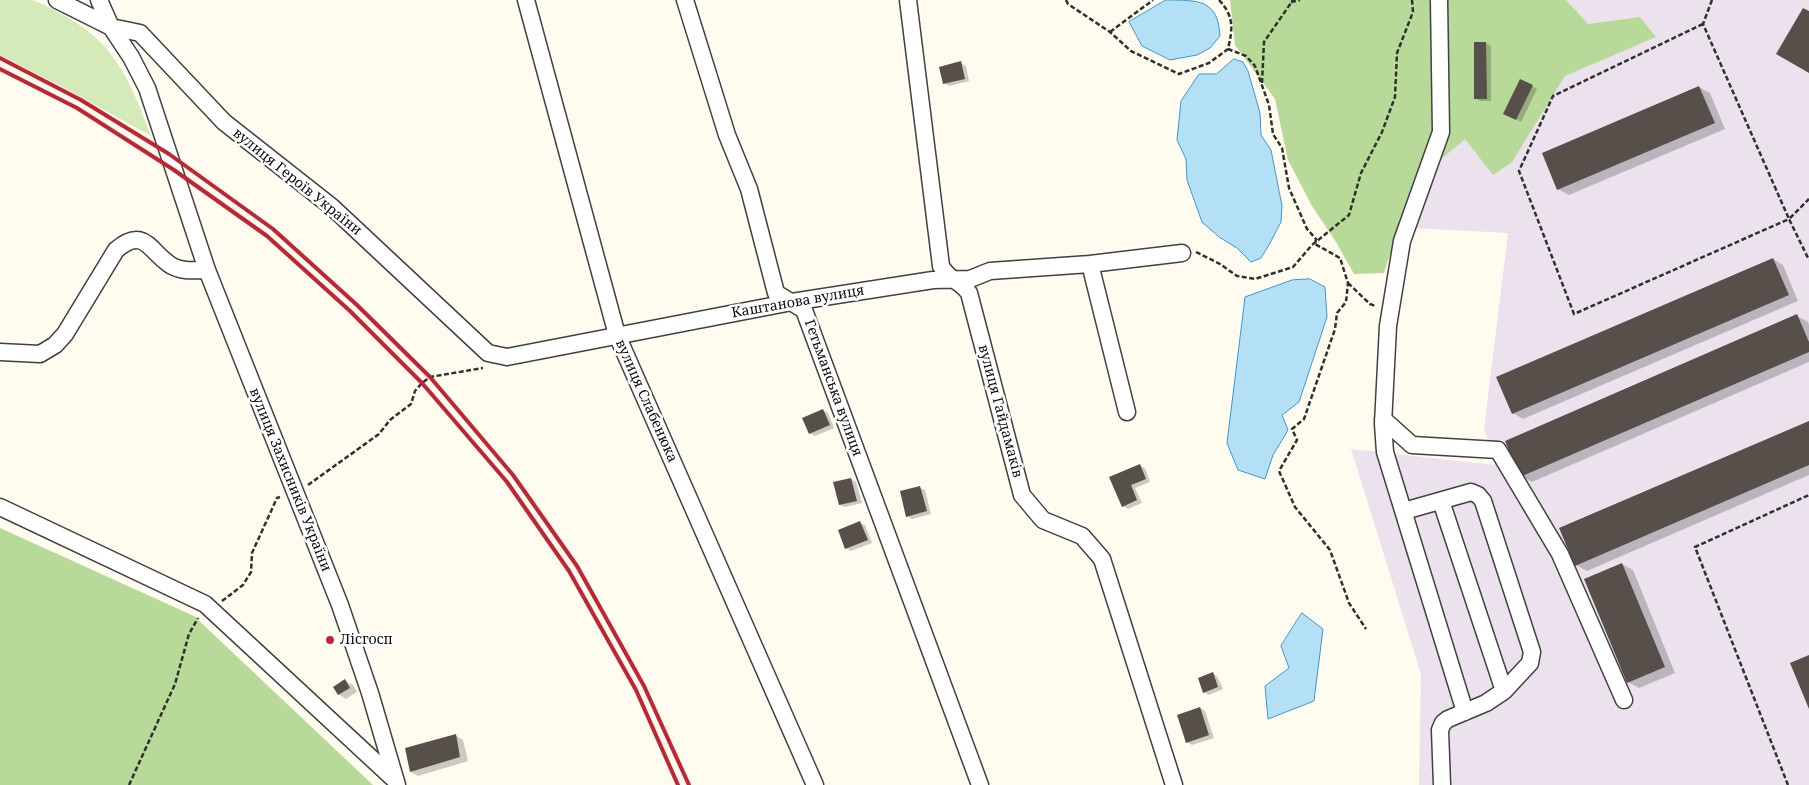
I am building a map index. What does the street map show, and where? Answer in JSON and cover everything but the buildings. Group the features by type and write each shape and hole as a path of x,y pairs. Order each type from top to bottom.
{"street":[{"path":"57,0 111,27"},
{"path":"99,0 111,27"},
{"name":"вулиця Слабенюка","path":"526,0 617,335 815,785"},
{"name":"Гетьманська вулиця","path":"685,0 727,134 749,189 776,293 804,310 980,785"},
{"name":"вулиця Гайдамаків","path":"908,0 941,266 946,274 964,286 968,293 1022,495 1043,520 1082,536 1102,560 1174,785"},
{"path":"1439,0 1441,132 1402,241 1388,326 1383,419 1385,452 1465,712"},
{"name":"вулиця Захисників України","path":"111,27 131,57 147,88 207,270 343,614 370,693 397,783"},
{"name":"вулиця Героїв України","path":"111,27 140,33 224,122 332,207 488,353 507,357"},
{"path":"0,352 40,354 55,345 64,334 116,250 125,242 138,240 148,244 171,266 185,271 207,270"},
{"name":"Каштанова вулиця","path":"507,357 792,302 933,280 970,279 990,271 1090,264 1182,254"},
{"path":"1090,264 1127,412"},
{"path":"1383,419 1412,445 1498,450 1560,554 1624,700"},
{"path":"1404,511 1471,492 1478,495 1483,501 1532,652 1530,663 1504,691 1486,703 1448,719 1443,723 1440,730 1442,785"},
{"path":"1441,501 1504,691"},
{"name":"вулиця Захисників України","path":"0,507 205,604 397,783"}],"path":[{"path":"1066,0 1068,4 1110,32 1131,52 1179,74 1209,62 1228,49 1232,22 1225,7 1219,0"},
{"path":"1110,32 1153,0"},
{"path":"1262,84 1264,42 1292,1 1300,0"},
{"path":"1182,254 1197,252 1220,264 1236,276 1255,278 1293,267 1315,243 1349,215 1360,173 1382,132 1395,97 1397,53 1413,12 1412,0"},
{"path":"1712,0 1703,24 1553,96 1519,171 1574,314 1789,219 1809,199"},
{"path":"1703,24 1809,260"},
{"path":"1228,49 1246,56 1254,66 1269,105 1273,134 1282,148 1289,188 1301,218 1307,229 1316,239 1315,243"},
{"path":"1315,243 1340,258 1348,283 1346,302 1337,313 1335,329 1304,419 1292,429 1297,440 1279,471 1295,507 1330,550 1349,604 1366,629"},
{"path":"1348,283 1370,304 1391,312"},
{"path":"129,785 175,684 190,634 205,604 225,600 243,585 251,572 252,553 278,498 304,488 379,434 390,420 411,404 415,391 430,377 483,368 507,357"},
{"path":"1788,785 1695,547 1809,495"}],"shaded area":[{"path":"1448,0 1809,0 1809,785 1419,785 1421,674 1351,449 1495,465 1484,428 1508,233 1413,228"}],"green space":[{"path":"0,0 31,0 38,2 78,24 94,36 118,64 136,98 151,136 0,55"},
{"path":"1230,0 1566,0 1588,24 1640,17 1656,37 1565,76 1512,162 1493,175 1465,139 1414,182 1384,273 1354,274 1336,242 1312,206 1288,160 1275,99 1235,45"},
{"path":"0,528 194,616 373,785 0,785"}],"water":[{"path":"1166,0 1198,2 1205,4 1211,9 1216,15 1220,36 1210,48 1197,55 1170,60 1142,46 1129,22"},
{"path":"1234,59 1243,62 1248,71 1260,113 1261,135 1271,150 1282,206 1281,222 1269,245 1261,258 1251,262 1237,248 1219,237 1202,222 1187,180 1186,159 1177,140 1181,101 1199,74 1216,74"},
{"path":"1310,279 1325,287 1327,317 1299,402 1282,415 1288,430 1273,455 1265,479 1238,470 1227,443 1245,297 1292,280"},
{"path":"1302,613 1323,629 1314,701 1268,719 1265,686 1289,668 1281,646"}],"railway":[{"path":"0,58 81,100 169,154 273,229 357,305 430,377 513,475 577,566 644,686 689,785"},
{"path":"0,69 77,108 174,170 267,236 350,311 422,383 507,482 569,571 636,690 678,785"}],"place":[{"name":"Лісгосп","path":"330,640"}]}
